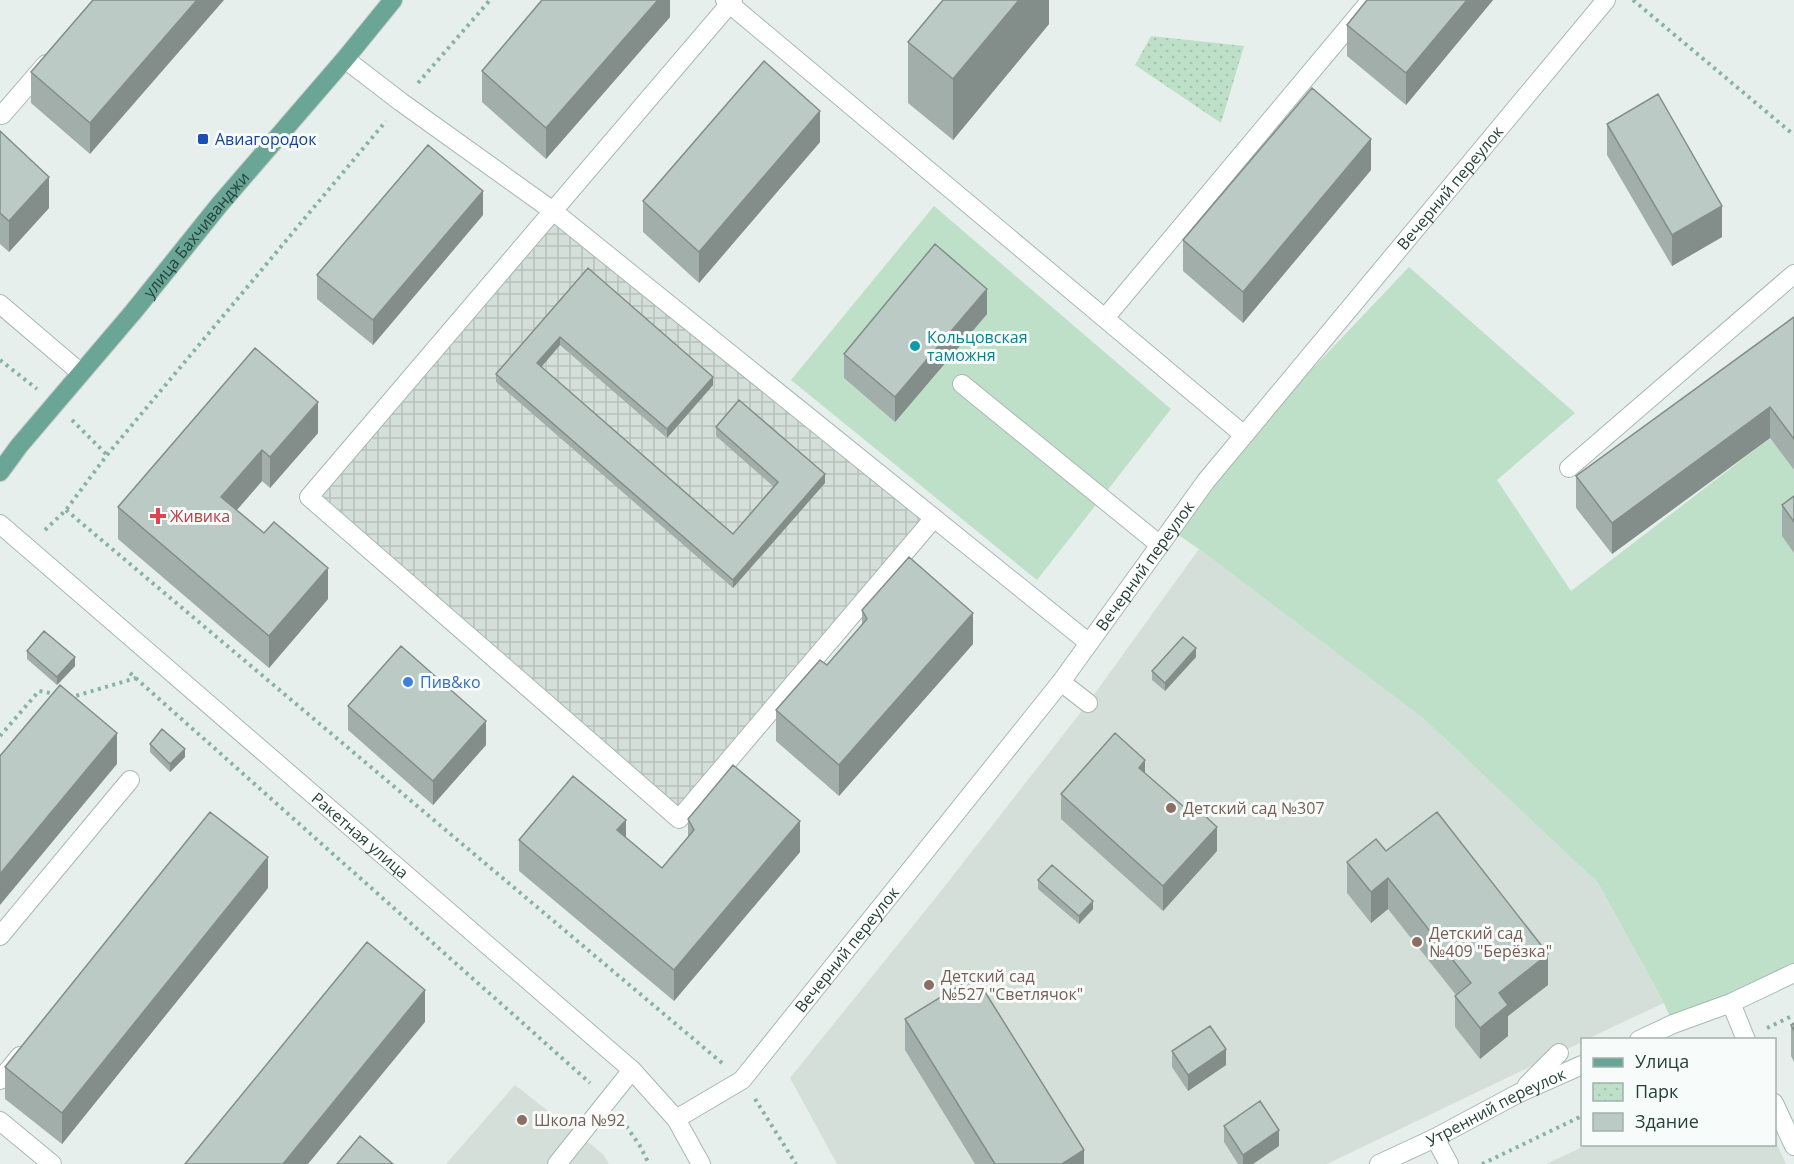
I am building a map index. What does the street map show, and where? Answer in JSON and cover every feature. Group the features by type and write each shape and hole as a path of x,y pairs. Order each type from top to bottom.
{"main road":[{"name":"улица Бахчиванджи","path":"0,472 220,204 393,0"}],"street":[{"path":"1105,318 1371,0"},
{"name":"Вечерний переулок","path":"676,1119 742,1080 1061,682 1206,481 1606,0"},
{"path":"934,518 680,819 309,497 554,211 729,1 1244,435"},
{"path":"0,113 2,115 56,53"},
{"path":"345,59 401,102 554,211 1089,643"},
{"path":"1569,468 1794,274"},
{"path":"0,304 81,373"},
{"path":"962,384 1160,545"},
{"name":"Ракетная улица","path":"0,524 632,1070 676,1119 701,1164"},
{"path":"1061,682 1088,703"},
{"path":"0,936 130,780"},
{"path":"1643,1038 1673,1024 1731,1003 1794,973"},
{"path":"1731,1003 1745,1038"},
{"path":"0,1080 29,1044"},
{"path":"1519,1092 1559,1053"},
{"name":"Утренний переулок","path":"1379,1164 1435,1138 1519,1092 1581,1065"},
{"path":"557,1164 632,1070"},
{"path":"1776,1107 1794,1146"},
{"path":"0,1121 52,1164"},
{"path":"1435,1138 1449,1164"}],"path":[{"path":"27,546 66,510 108,455 401,102 490,0"},
{"path":"1633,0 1794,135"},
{"path":"66,510 742,1080 796,1164"},
{"path":"127,670 609,1099 649,1164"},
{"path":"0,736 39,691 72,697 136,678"},
{"path":"1482,1164 1581,1116"}],"shaded area":[{"path":"554,220 926,519 678,809 320,497"},
{"path":"1199,549 1424,719 1598,883 1664,1003 1589,1038 1581,1038 1581,1042 1327,1164 837,1164 790,1078 937,896 1088,703"},
{"name":"Школа №92","path":"515,1085 603,1154 609,1164 446,1164"},
{"path":"1776,1142 1786,1164 1546,1164 1585,1146 1776,1146"}],"green space":[{"path":"1151,36 1244,46 1221,123 1135,65"},
{"path":"934,206 1171,409 1037,580 791,380"},
{"path":"1409,267 1575,413 1497,480 1571,591 1770,438 1794,470 1794,969 1673,1024 1664,1003 1598,883 1424,719 1171,530 1206,481"}],"building":[{"path":"93,0 197,0 90,123 31,72"},
{"path":"542,0 658,0 546,128 482,71"},
{"path":"943,0 1019,0 953,79 908,42"},
{"path":"1367,0 1467,0 1406,73 1347,25"},
{"path":"764,61 820,111 699,252 643,201"},
{"path":"1312,88 1371,139 1243,292 1183,240"},
{"path":"1658,94 1722,206 1672,235 1607,124"},
{"path":"0,131 49,177 9,221 0,213"},
{"path":"428,145 483,191 373,320 317,275"},
{"name":"Кольцовская таможня","path":"935,244 987,289 895,397 844,354"},
{"path":"588,268 713,377 667,429 560,337 537,363 733,534 778,482 716,427 739,400 825,474 733,580 496,374"},
{"path":"1794,317 1794,439 1770,407 1612,523 1576,476"},
{"path":"255,348 318,402 270,457 262,450 221,497 264,533 274,522 328,568 269,636 118,507"},
{"path":"1794,496 1794,522 1782,505"},
{"path":"909,557 973,613 839,765 776,710 820,660 827,665 867,619 862,610"},
{"path":"44,631 75,657 57,677 27,651"},
{"path":"1183,637 1196,648 1165,683 1152,671"},
{"path":"401,646 486,721 433,781 348,706"},
{"path":"60,685 117,733 0,874 0,756"},
{"path":"162,729 185,749 170,764 150,744"},
{"path":"1115,733 1145,760 1139,768 1184,807 1189,801 1217,827 1163,886 1061,794"},
{"path":"733,765 800,821 674,970 519,840 573,776 626,820 617,830 662,868 694,830 688,819"},
{"path":"210,812 268,857 62,1113 5,1067"},
{"path":"1437,812 1548,954 1499,993 1508,1005 1480,1028 1455,996 1471,983 1388,878 1371,892 1347,862 1376,839 1386,851"},
{"path":"1052,865 1093,901 1079,916 1038,880"},
{"path":"367,942 425,990 283,1164 185,1164"},
{"path":"975,976 1084,1150 1062,1164 995,1164 905,1019"},
{"path":"1210,1026 1226,1049 1188,1075 1172,1051"},
{"path":"1260,1101 1279,1130 1243,1155 1224,1126"},
{"path":"360,1136 393,1164 337,1164"}],"place":[{"name":"Авиагородок","path":"203,139"},
{"name":"Кольцовская таможня","path":"915,346"},
{"name":"Живика","path":"158,516"},
{"name":"Пив&ко","path":"408,682"},
{"name":"Детский сад №307","path":"1171,808"},
{"name":"Детский сад №409 \"Берёзка\"","path":"1417,942"},
{"name":"Детский сад №527 \"Светлячок\"","path":"929,985"},
{"name":"Школа №92","path":"522,1120"}]}
